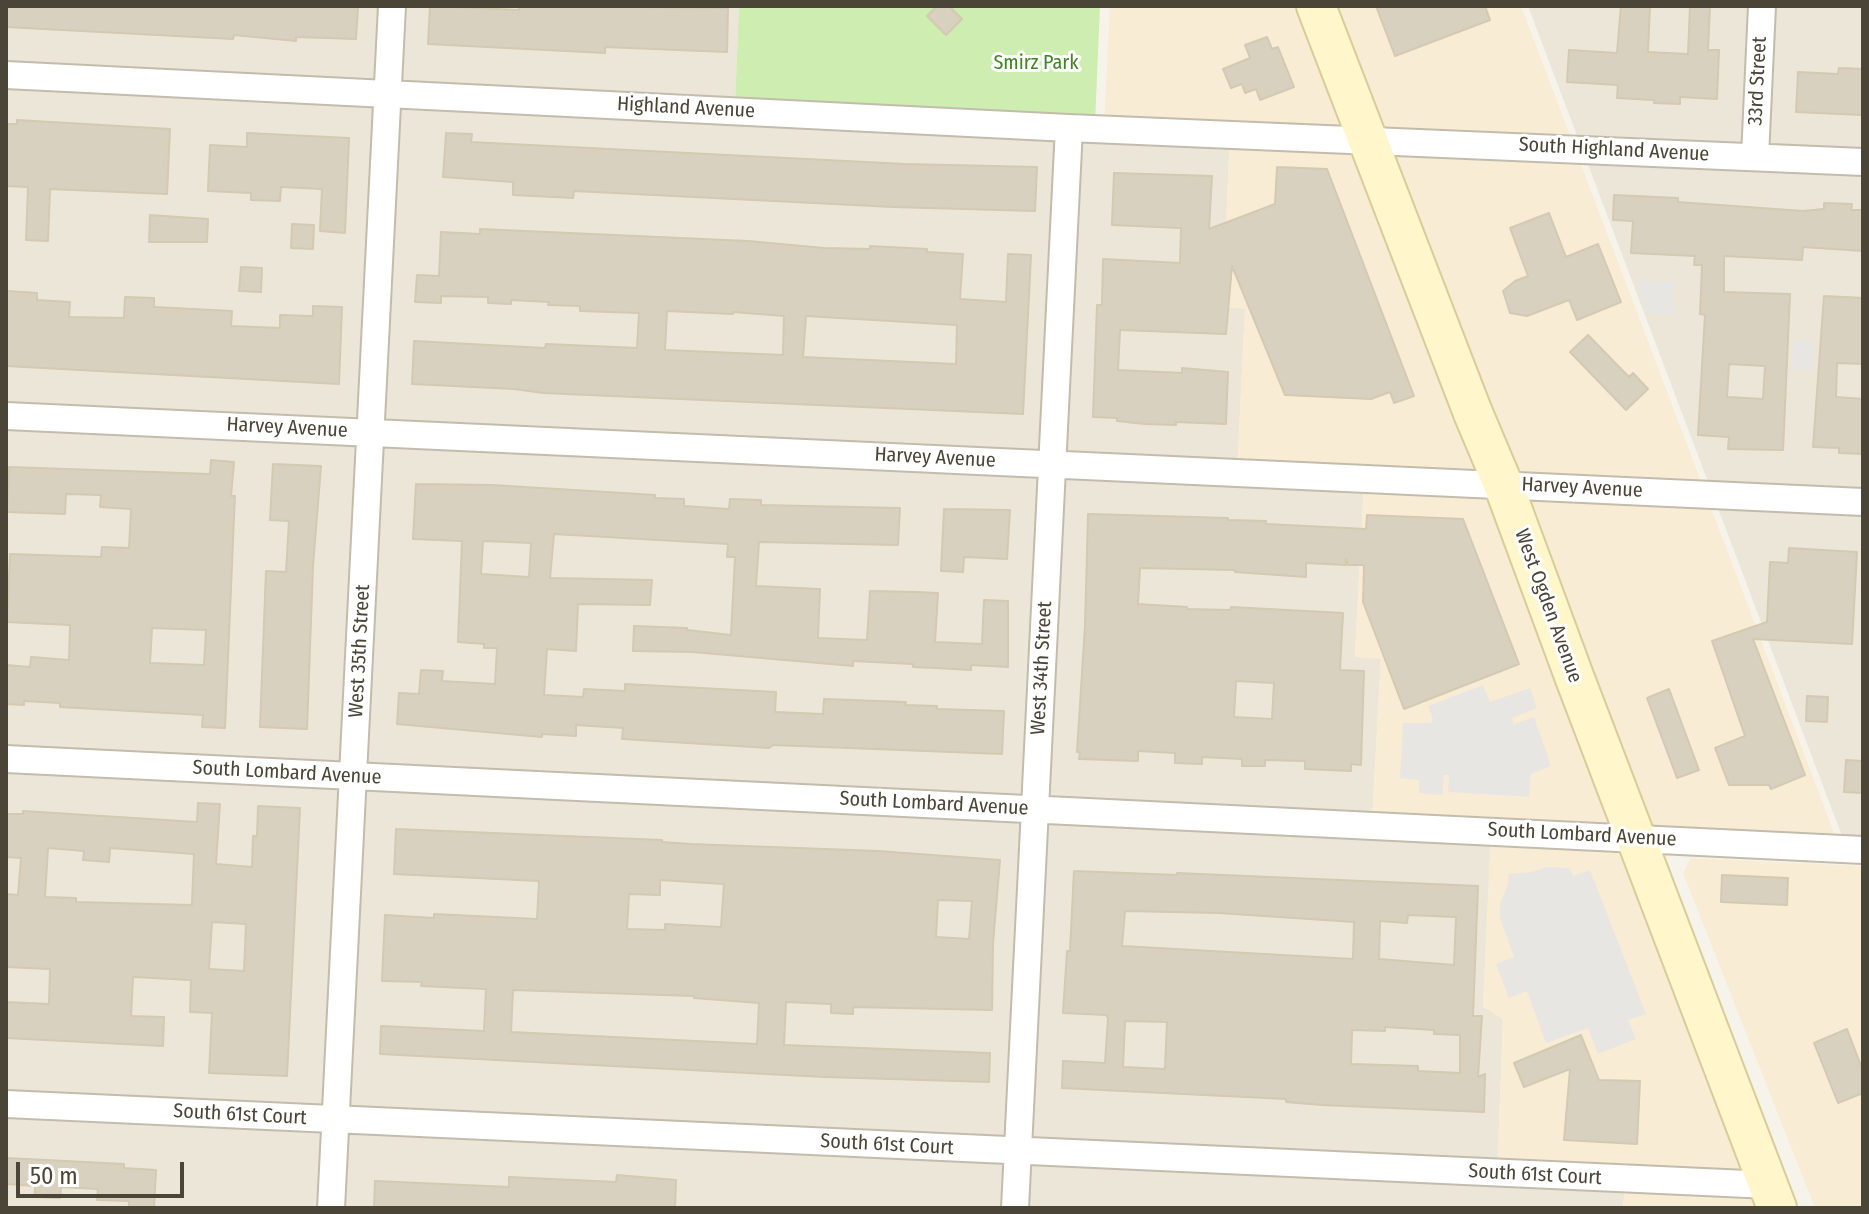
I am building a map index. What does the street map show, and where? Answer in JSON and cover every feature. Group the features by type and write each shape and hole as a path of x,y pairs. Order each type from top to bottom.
{"main road":[{"name":"West Ogden Avenue","path":"1316,6 1503,484 1773,1197"}],"street":[{"name":"West 35th Street","path":"331,1208 392,6"},
{"name":"33rd Street","path":"1755,157 1762,6"},
{"name":"Highland Avenue","path":"6,75 1069,128 1366,139"},
{"name":"West 34th Street","path":"1015,1208 1069,128"},
{"name":"South Highland Avenue","path":"1366,139 1863,162"},
{"name":"Harvey Avenue","path":"6,416 1863,502"},
{"name":"South Lombard Avenue","path":"6,759 1863,850"},
{"name":"South 61st Court","path":"6,1104 1018,1151 1773,1197"}],"shaded area":[{"path":"6,6 385,6 324,1208 6,1208"},
{"path":"397,6 739,6 735,106 393,92"},
{"path":"1110,6 1521,6 1839,846 1372,821 1381,659 1355,657 1364,480 1237,473 1245,309 1223,307 1230,128 1104,124"},
{"path":"1528,6 1863,6 1863,844 1845,844"},
{"path":"392,101 1230,128 1223,306 1245,308 1237,473 1364,480 1355,656 1381,658 1372,821 359,771"},
{"path":"1636,280 1674,282 1673,314 1649,313"},
{"path":"1793,340 1812,341 1811,370 1792,369"},
{"path":"1483,685 1490,702 1530,688 1537,708 1512,718 1514,724 1534,717 1551,766 1531,774 1529,797 1448,792 1449,775 1444,775 1442,795 1419,793 1419,780 1400,778 1403,723 1431,723 1433,720 1428,706"},
{"path":"358,781 1491,835 1483,1006 1503,1019 1497,1180 1625,1184 1623,1208 337,1208"},
{"path":"1491,835 1631,845 1771,1208 1623,1208 1625,1184 1497,1180 1503,1019 1483,1007"},
{"path":"1691,858 1863,866 1863,1208 1815,1208 1683,873"},
{"path":"1547,867 1569,868 1573,876 1590,870 1646,1014 1628,1020 1636,1039 1598,1054 1588,1028 1546,1043 1527,991 1509,998 1496,964 1514,957 1500,918 1500,904 1509,874"}],"green space":[{"name":"Smirz Park","path":"739,6 1100,6 1095,123 735,106"}],"building":[{"path":"6,6 358,6 356,39 296,37 296,41 234,35 233,39 6,27"},
{"path":"430,6 519,10 519,6 728,8 727,52 605,47 605,53 428,44"},
{"path":"937,6 949,6 962,19 946,35 927,16"},
{"path":"1376,6 1485,6 1490,20 1395,56"},
{"path":"1621,6 1650,6 1648,52 1688,54 1690,6 1710,6 1708,50 1719,50 1717,99 1680,97 1680,104 1654,103 1654,100 1617,98 1618,85 1567,82 1569,50 1617,53"},
{"path":"1267,37 1272,49 1278,47 1294,87 1260,100 1256,89 1245,93 1242,84 1231,88 1223,69 1250,58 1245,45"},
{"path":"1839,68 1863,69 1862,115 1796,112 1798,72 1838,74"},
{"path":"17,120 170,129 167,194 50,189 48,241 26,240 28,187 6,186 6,124 17,124"},
{"path":"247,133 349,138 345,233 320,231 322,189 281,187 280,201 251,200 251,193 208,191 210,145 247,147"},
{"path":"446,133 472,134 471,142 905,164 1037,167 1035,211 574,191 573,198 513,195 513,182 443,177"},
{"path":"1277,167 1327,169 1414,396 1394,403 1390,392 1371,399 1285,395 1232,266 1226,334 1120,330 1118,370 1182,373 1182,368 1228,372 1226,424 1145,424 1093,417 1097,305 1102,305 1103,259 1180,263 1181,228 1112,225 1114,173 1212,176 1209,229 1275,204"},
{"path":"1614,195 1678,198 1678,202 1803,211 1824,209 1824,203 1852,204 1851,210 1863,210 1863,251 1803,247 1802,260 1724,256 1724,292 1790,294 1783,450 1728,449 1729,437 1698,435 1705,315 1700,314 1702,265 1694,265 1695,256 1631,253 1633,221 1613,220","holes":["1729,364 1765,366 1763,399 1727,397"]},
{"path":"1549,213 1566,257 1598,244 1621,302 1577,320 1569,300 1527,316 1510,313 1503,291 1515,281 1528,276 1510,228"},
{"path":"150,215 208,219 207,242 149,242"},
{"path":"292,224 314,225 313,249 291,248"},
{"path":"480,229 748,241 824,248 870,249 870,246 927,249 927,252 963,254 960,299 1006,302 1008,254 1031,255 1023,414 543,393 412,384 414,341 545,348 546,344 637,348 639,313 580,311 580,306 548,305 549,302 511,300 511,304 488,303 488,297 441,296 441,303 415,302 417,275 439,276 441,232 480,234","holes":["667,311 784,316 783,355 665,350","806,316 957,325 956,364 803,357"]},
{"path":"241,267 262,268 261,292 239,291"},
{"path":"7,291 37,293 37,300 70,302 69,317 124,318 125,297 154,298 154,307 232,311 231,326 280,328 280,315 313,316 313,306 342,307 339,384 6,366"},
{"path":"1824,296 1863,298 1863,364 1837,363 1836,397 1863,399 1863,454 1839,453 1839,448 1813,447"},
{"path":"1588,335 1629,377 1633,373 1648,389 1626,410 1570,352"},
{"path":"211,460 234,462 225,728 202,727 203,715 60,707 60,703 24,701 24,705 6,704 6,665 30,667 31,657 69,660 70,625 7,622 10,554 101,557 102,547 129,548 131,509 100,507 101,495 66,494 65,514 7,512 9,467 210,474","holes":["152,628 206,630 204,665 150,663"]},
{"path":"273,464 321,466 313,566 307,729 260,727 266,571 286,572 289,521 270,520"},
{"path":"416,484 492,485 655,495 655,498 684,499 684,506 729,509 730,499 761,500 761,505 900,508 898,545 759,542 756,586 820,589 818,638 867,640 870,591 916,592 938,593 935,642 982,644 984,600 1008,601 1008,667 971,665 971,670 853,661 853,666 693,652 633,651 634,626 687,628 731,635 735,557 727,557 728,544 554,534 550,578 652,580 650,605 578,604 576,651 547,649 544,695 583,697 584,689 625,691 625,684 776,692 775,712 823,714 824,699 906,702 905,705 937,706 937,709 1004,711 1002,754 773,745 769,748 622,739 623,728 576,725 576,736 542,734 542,737 397,724 399,693 419,694 421,670 443,671 442,681 495,684 497,648 458,642 462,541 413,539","holes":["483,541 531,543 529,577 481,574"]},
{"path":"944,509 1010,510 1007,559 964,557 963,572 941,571"},
{"path":"1088,514 1228,518 1266,521 1266,524 1366,529 1367,515 1463,519 1519,664 1404,709 1363,602 1364,565 1348,565 1346,559 1346,565 1306,563 1306,577 1235,570 1140,568 1138,604 1187,609 1230,610 1231,607 1343,613 1340,670 1364,671 1361,765 1351,764 1351,771 1305,769 1305,761 1265,760 1265,766 1242,766 1242,759 1202,757 1202,764 1175,763 1175,753 1138,751 1138,761 1079,759","holes":["1236,681 1274,683 1272,719 1234,717"]},
{"path":"1789,548 1857,552 1852,644 1753,639 1805,775 1771,789 1769,785 1729,785 1715,748 1745,736 1712,641 1767,622 1770,562 1788,563"},
{"path":"1669,689 1699,770 1677,778 1647,698"},
{"path":"1807,696 1828,697 1827,722 1806,721"},
{"path":"1846,760 1863,761 1863,793 1844,792"},
{"path":"198,803 220,804 216,864 252,867 258,806 300,808 287,1076 209,1073 212,1013 190,1012 191,980 133,977 131,1016 164,1017 163,1046 6,1038 6,1002 49,1004 50,969 6,967 6,894 18,895 21,858 6,857 6,814 23,814 23,811 197,822","holes":["48,848 84,851 83,860 109,862 110,848 194,854 192,905 76,902 76,898 45,897","212,922 246,924 244,971 209,969"]},
{"path":"396,829 878,851 1000,860 993,943 992,1010 853,1007 853,1014 831,1013 831,1004 786,1002 784,1045 990,1053 989,1082 825,1077 380,1054 381,1026 484,1031 486,989 382,981 385,915 537,919 539,881 394,874","holes":["660,880 724,884 721,927 665,924 665,930 627,929 629,894 660,895","938,900 972,901 969,939 936,937","513,990 694,996 759,1003 757,1044 511,1032"]},
{"path":"1074,871 1478,886 1473,1016 1482,1016 1478,1077 1485,1074 1484,1112 1062,1088 1063,1061 1105,1063 1108,1018 1106,1015 1063,1013 1067,951 1070,951","holes":["1125,911 1219,913 1354,922 1353,959 1122,946","1408,915 1456,917 1454,965 1379,959 1380,921 1407,923","1125,1021 1167,1022 1165,1069 1123,1067","1385,1027 1460,1035 1460,1073 1418,1071 1418,1066 1351,1064 1352,1030 1385,1031"]},
{"path":"1722,875 1788,878 1787,905 1721,902"},
{"path":"1847,1029 1863,1071 1863,1093 1838,1103 1814,1043"},
{"path":"1581,1035 1599,1080 1640,1081 1637,1144 1564,1140 1570,1069 1524,1087 1514,1063"},
{"path":"7,1158 124,1164 124,1168 156,1170 154,1208 129,1208 129,1201 97,1200 98,1189 61,1187 60,1198 35,1197 35,1186 6,1184"},
{"path":"617,1175 676,1180 675,1208 374,1208 375,1181 509,1187 509,1177 616,1182"}]}
